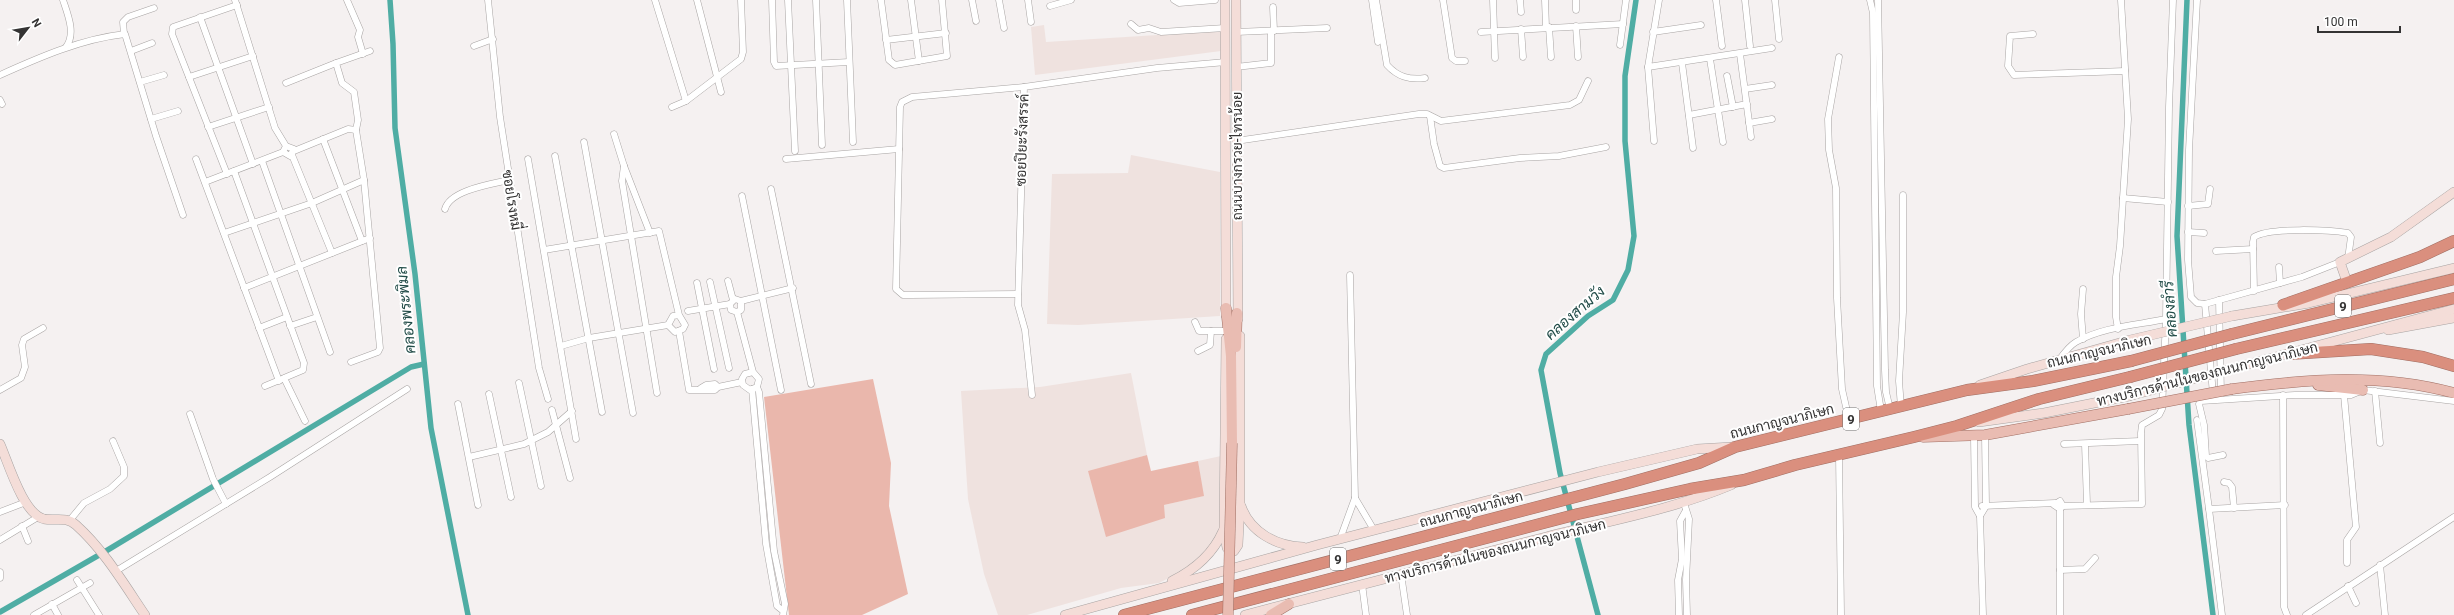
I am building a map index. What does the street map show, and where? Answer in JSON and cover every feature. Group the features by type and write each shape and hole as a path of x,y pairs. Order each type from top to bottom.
{"highway":[{"path":"2283,306 2347,282 2405,263 2451,244"},
{"name":"ถนนกาญจนาภิเษก","path":"1124,615 1699,463 1735,447 1967,390 2033,381 2131,361 2232,334 2454,279"},
{"name":"9","path":"1192,615 1554,520 1690,489 1744,480 1839,454 1957,426 2039,399 2236,349 2454,298"},
{"path":"2289,354 2371,349 2423,357 2454,366"}],"main road":[{"name":"ถนนบางกรวย-ไทรน้อย","path":"1225,0 1226,331 1224,531 1227,548 1234,551 1238,545 1240,504 1241,349 1237,313 1236,0"},
{"path":"2347,282 2344,261 2397,233 2454,192"},
{"path":"1967,390 2027,369 2057,362 2130,340 2232,316 2283,306 2309,303 2454,268"},
{"path":"1226,308 1231,364 1233,443 1232,615"},
{"name":"ทางบริการด้านในของถนนกาญจนาภิเษก","path":"1957,426 2044,413 2129,396 2289,354 2367,331 2454,309"},
{"path":"1228,615 1237,313"},
{"path":"2367,331 2398,329 2454,318"},
{"path":"1914,437 1974,437 2232,389 2288,382 2350,379 2396,381 2454,388"},
{"path":"2288,382 2363,390"},
{"path":"2436,387 2454,393"},
{"path":"0,444 26,502 38,517 70,520 110,562 145,615"},
{"path":"1065,615 1154,589 1310,547 1571,479 1697,449 1735,447"},
{"name":"ทางบริการด้านในของถนนกาญจนาภิเษก","path":"1245,615 1560,534 1684,507 1744,480"},
{"path":"1240,504 1248,522 1267,537 1285,544 1310,547"},
{"path":"1154,589 1174,580 1200,562 1216,545 1224,531"},
{"path":"1272,615 1288,604"}],"street":[{"path":"64,0 70,21 70,42 66,48"},
{"path":"347,0 360,30 358,37 363,54"},
{"name":"ซอยโรงหมี่","path":"488,0 500,117 509,180 540,368 548,399"},
{"path":"655,0 686,101"},
{"path":"697,0 721,92"},
{"path":"672,107 686,101 717,78 742,56 741,0"},
{"path":"772,0 774,62 776,66 849,62"},
{"path":"788,0 795,151"},
{"path":"816,0 822,145"},
{"path":"847,0 853,142"},
{"path":"881,0 889,60 893,65 948,56 942,0"},
{"path":"911,0 919,61"},
{"path":"972,0 976,21"},
{"path":"999,0 1004,28"},
{"path":"1028,0 1032,22"},
{"path":"1050,6 1071,0"},
{"path":"1174,0 1179,3 1215,0"},
{"path":"1372,0 1378,42"},
{"path":"1376,0 1387,64 1394,72 1403,77 1412,79 1425,78"},
{"path":"1443,0 1452,58 1456,61 1465,61"},
{"path":"1493,0 1495,58"},
{"path":"1520,0 1521,12"},
{"path":"1545,0 1551,57"},
{"path":"1576,0 1576,10"},
{"path":"1620,44 1626,0"},
{"path":"1654,141 1648,68 1659,0"},
{"path":"1716,0 1722,46"},
{"path":"1745,0 1750,46"},
{"path":"1775,0 1779,39"},
{"path":"1870,0 1872,13 1877,386 1886,410"},
{"path":"1878,0 1886,410"},
{"path":"2118,329 2116,317 2116,277 2128,119 2121,0"},
{"path":"1975,507 2055,503 2056,508 2087,504 2142,504 2140,441 2142,425 2159,415 2162,408 2166,314 2169,107 2173,0"},
{"path":"2197,0 2188,206 2189,292 2194,301 2205,304 2254,291 2344,261 2351,237 2345,232 2288,231 2269,232 2254,237 2254,291"},
{"path":"227,174 172,34 173,27 236,2 275,128 287,156 323,139 352,128 356,130"},
{"path":"1236,67 1270,63 1273,31 1273,7"},
{"path":"154,8 128,17 123,22 124,34 128,38 151,119 183,215"},
{"path":"200,17 253,164"},
{"path":"1131,24 1138,30 1149,28 1161,32 1225,28"},
{"path":"1481,32 1547,27 1623,24"},
{"path":"1653,32 1701,25"},
{"path":"1576,26 1578,58"},
{"path":"1236,32 1327,28"},
{"path":"1521,29 1523,57"},
{"path":"886,40 946,33"},
{"path":"0,75 66,48 105,36 124,34"},
{"path":"2033,34 2010,36 2008,66 2014,75 2125,71"},
{"path":"474,46 493,39"},
{"path":"131,51 152,43"},
{"path":"1648,68 1772,48"},
{"path":"286,83 370,51"},
{"path":"1740,54 1751,137"},
{"path":"189,77 253,56"},
{"path":"1839,57 1828,120 1829,150 1836,188 1837,298 1842,382 1844,406 1849,420"},
{"path":"1710,59 1723,142"},
{"name":"ซอยปิยะรังสรรค์","path":"1032,395 1025,330 1018,304 1024,87 1157,68 1226,62"},
{"path":"336,63 342,83 354,92 358,120 356,130 364,180 380,348 378,352 351,362"},
{"path":"1682,63 1693,148"},
{"path":"140,82 164,75"},
{"path":"1727,76 1733,107"},
{"path":"1236,141 1403,116 1427,114 1441,121 1570,105 1579,100 1588,81"},
{"path":"1745,89 1772,85"},
{"path":"1018,294 910,295 899,293 895,281 900,107 902,102 912,97 1024,87"},
{"path":"1689,115 1747,104"},
{"path":"208,127 269,107"},
{"path":"151,119 178,111"},
{"path":"1430,116 1434,144 1440,166 1444,168 1520,158 1559,156 1606,147"},
{"path":"1749,123 1772,119"},
{"path":"614,134 624,166 650,233"},
{"path":"323,139 362,241"},
{"path":"584,142 633,413"},
{"path":"205,182 253,164 291,146 332,253"},
{"path":"786,159 899,149"},
{"path":"556,156 602,412"},
{"path":"196,159 259,328 281,380 305,421"},
{"path":"528,159 576,439"},
{"path":"262,160 330,352"},
{"path":"624,166 622,181 630,236 658,393"},
{"path":"234,171 273,277 304,368 281,380 265,386"},
{"path":"224,233 281,214 364,180"},
{"path":"445,209 448,201 462,193 509,180"},
{"path":"771,189 811,384"},
{"path":"2188,206 2208,204 2210,189"},
{"path":"1901,406 1899,381 1903,312 1903,195"},
{"path":"742,196 781,390"},
{"path":"2123,198 2168,202"},
{"path":"544,250 659,231 679,315 685,325 679,331"},
{"path":"2188,232 2204,233"},
{"path":"244,288 370,238"},
{"path":"2216,250 2253,249"},
{"path":"2279,267 2280,283"},
{"path":"1340,539 1355,498 1350,275"},
{"path":"728,281 731,310 737,312"},
{"path":"710,282 729,368"},
{"path":"697,284 714,369"},
{"path":"688,311 741,301 792,288"},
{"path":"2083,289 2081,314 2083,339"},
{"path":"2219,300 2221,399"},
{"path":"737,312 743,308 741,301"},
{"path":"2205,304 2213,400"},
{"path":"737,312 753,372 759,379 755,388 759,468 768,556 777,606 782,613"},
{"path":"2057,362 2070,347 2083,339 2166,314"},
{"path":"668,325 673,316 679,315"},
{"path":"259,328 287,317"},
{"path":"290,326 317,317"},
{"path":"1195,322 1199,331 1226,331"},
{"path":"561,346 589,338 668,325"},
{"path":"668,325 671,330 679,331"},
{"path":"0,390 21,378 24,367 22,345 24,339 43,328"},
{"path":"679,331 689,390 701,388 706,391 715,390 718,387 742,382"},
{"path":"1198,351 1210,345 1211,331"},
{"path":"742,382 745,374 753,372"},
{"path":"742,382 745,387 755,388 759,392 775,555 785,604 782,613"},
{"path":"519,383 541,486"},
{"path":"116,572 407,389"},
{"path":"2222,455 2208,458 2206,456 2204,425 2199,402 2283,395 2351,395 2363,390 2454,401"},
{"path":"2375,391 2380,443"},
{"path":"489,394 511,497"},
{"path":"2283,395 2285,505 2284,607 2287,615"},
{"path":"2344,395 2356,527 2348,540 2347,563"},
{"path":"458,404 478,505"},
{"path":"552,410 570,478"},
{"path":"469,457 532,440 556,425 572,411"},
{"path":"190,414 213,479 226,504"},
{"path":"2197,420 2222,615"},
{"path":"1980,516 1986,506 1985,435"},
{"path":"1974,437 1975,507 1980,516 1983,615"},
{"path":"70,520 84,503 110,489 120,482 124,476 124,467 113,441"},
{"path":"2064,444 2140,441"},
{"path":"2085,444 2087,504"},
{"path":"1839,454 1841,615"},
{"path":"759,468 766,468"},
{"path":"1974,477 1986,476"},
{"path":"2224,482 2229,483 2232,487 2234,508"},
{"path":"1355,498 1374,530"},
{"path":"0,512 26,502"},
{"path":"2209,509 2285,505"},
{"path":"1684,507 1689,519 1686,590 1687,615"},
{"path":"1680,615 1678,590 1682,559 1680,521 1684,507"},
{"path":"2060,615 2061,507"},
{"path":"0,540 38,517"},
{"path":"2306,615 2350,590 2380,565 2454,517"},
{"path":"22,526 28,541"},
{"path":"1681,538 1689,538"},
{"path":"768,556 775,555"},
{"path":"2060,570 2086,569 2095,558"},
{"path":"2380,565 2385,615"},
{"path":"0,572 0,578"},
{"path":"1402,574 1407,615"},
{"path":"77,580 98,615"},
{"path":"34,615 90,583"},
{"path":"1362,584 1366,615"},
{"path":"1678,590 1686,590"},
{"path":"2350,590 2356,603"},
{"path":"52,604 58,615"}],"shaded area":[{"path":"1044,25 1046,42 1221,31 1221,51 1035,75 1031,27"},
{"path":"1131,155 1220,172 1220,316 1078,325 1047,324 1052,174 1128,173"},
{"path":"1131,373 1147,455 1088,472 1164,505 1203,496 1198,461 1221,456 1222,526 1215,542 1186,569 1159,583 1121,588 1027,615 998,615 984,574 968,499 961,391 1040,387"},
{"path":"873,379 891,463 889,506 908,594 862,615 789,615 764,397"},
{"path":"1147,455 1151,471 1198,461 1204,496 1164,505 1165,518 1106,537 1088,471"}],"waterway":[{"name":"คลองพระพิมล","path":"390,0 393,44 395,128 415,274 431,428 468,615"},
{"name":"คลองสามวัง","path":"1598,615 1560,473 1541,370 1546,354 1588,316 1613,300 1628,270 1634,236 1625,141 1625,76 1636,0"},
{"name":"คลองลำรี","path":"2187,0 2177,236 2189,425 2213,615"},
{"path":"0,612 106,551 411,367 424,364"}]}
